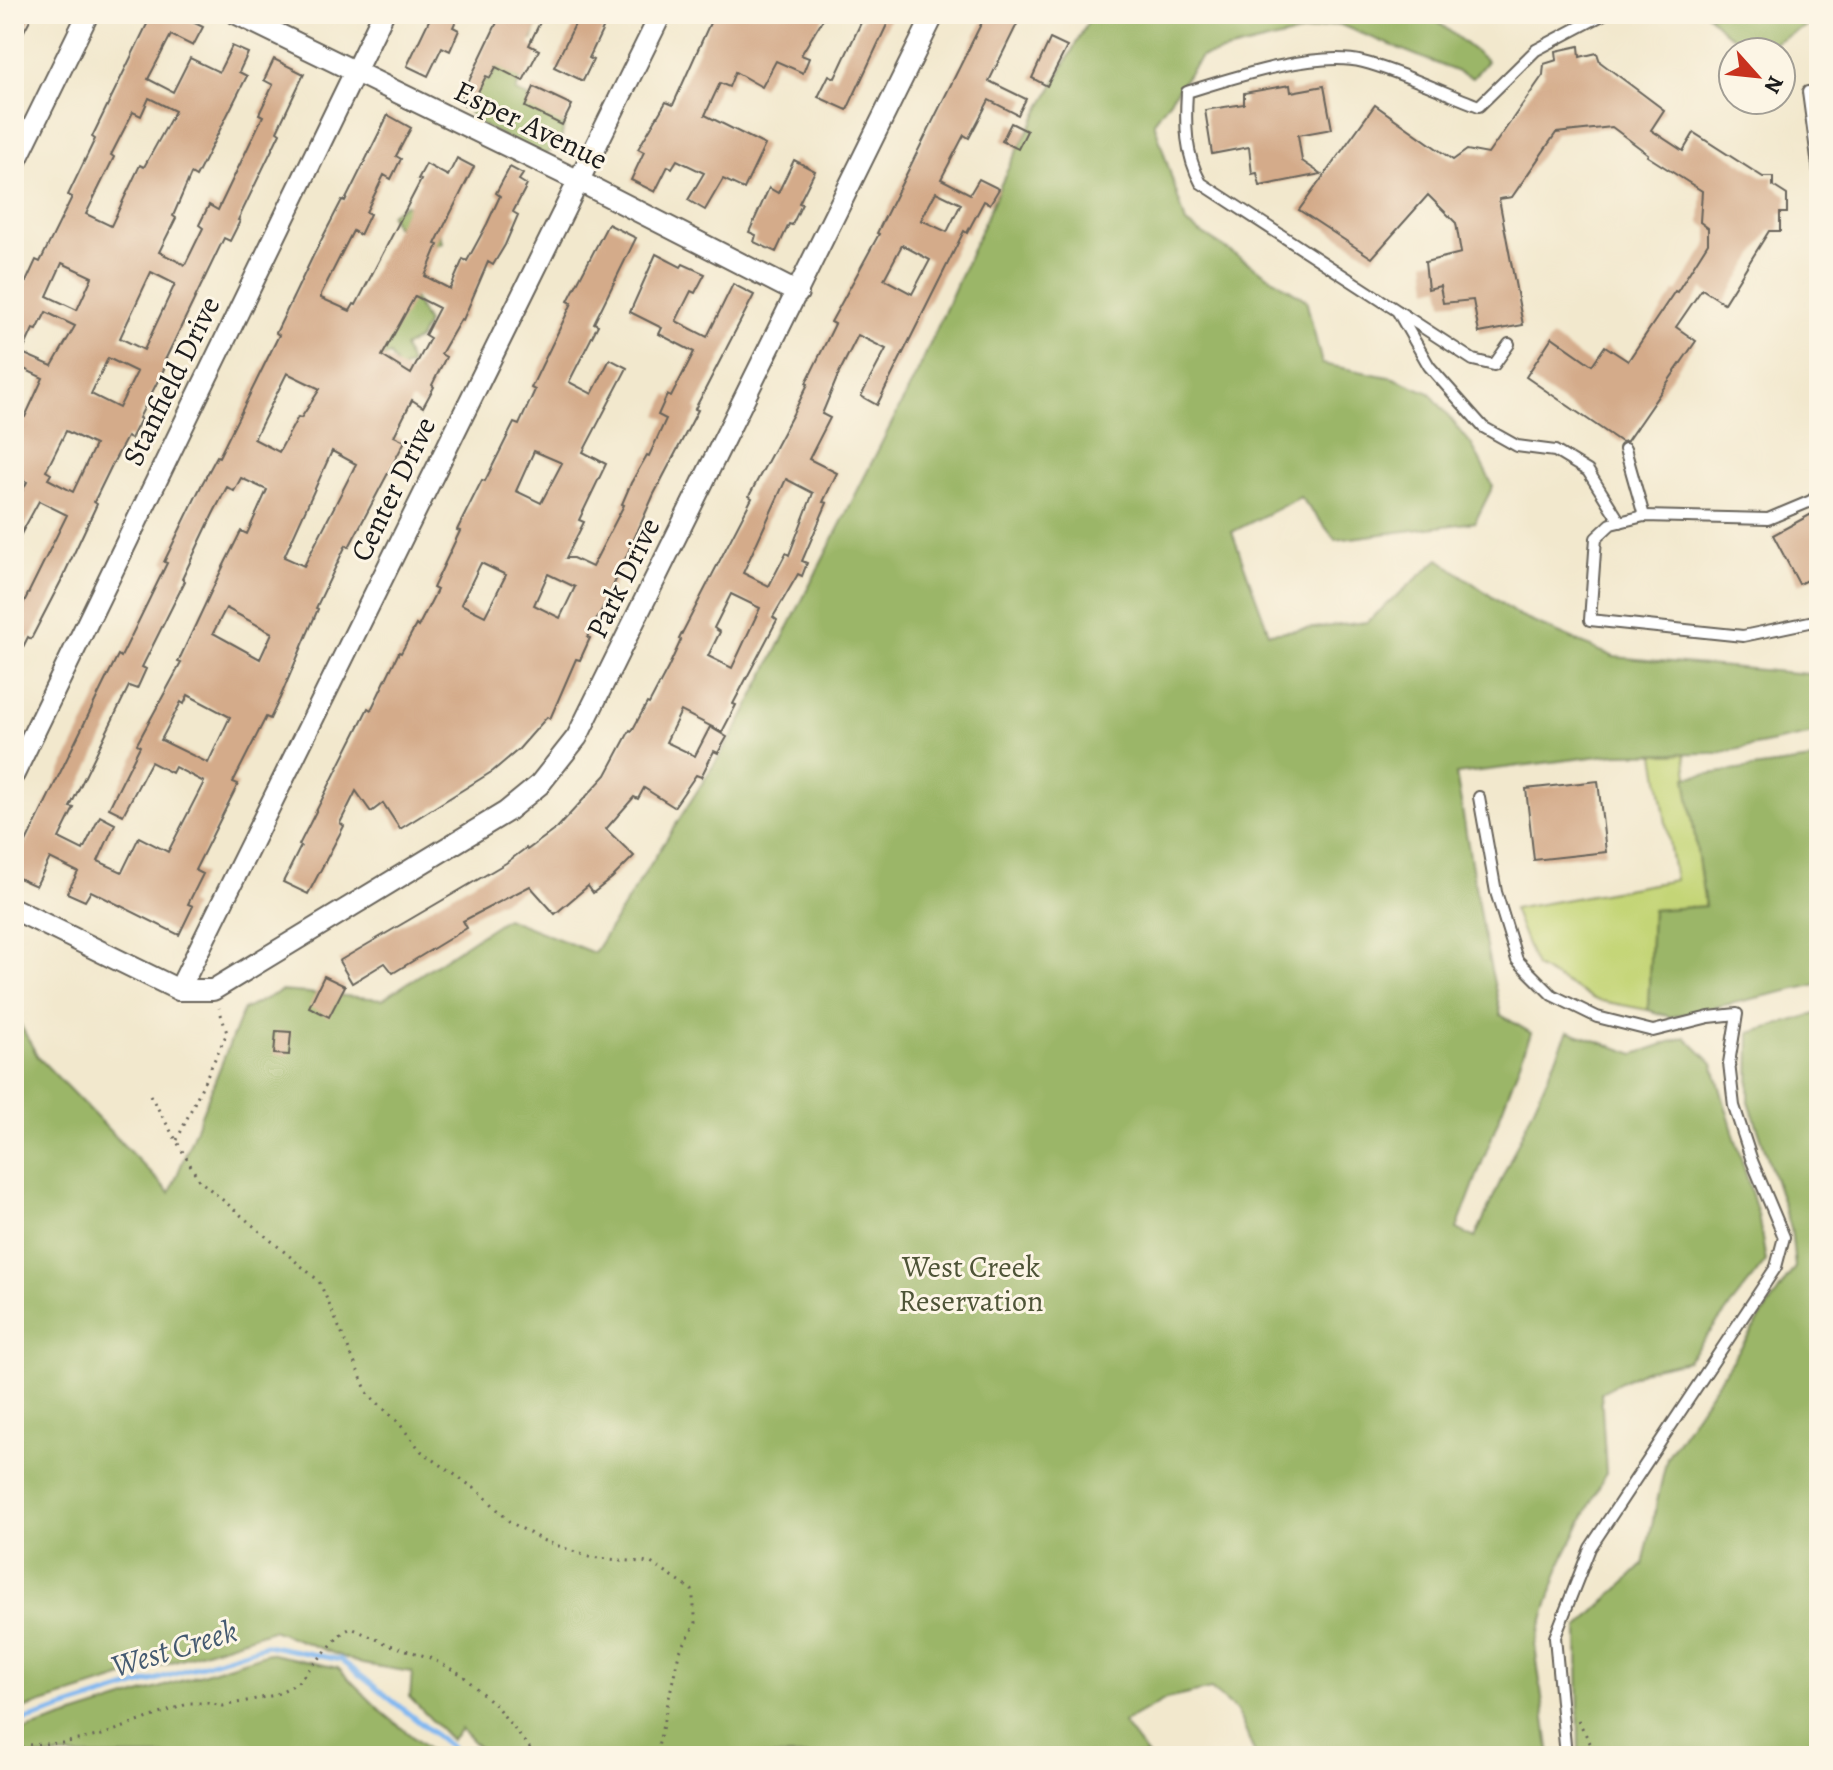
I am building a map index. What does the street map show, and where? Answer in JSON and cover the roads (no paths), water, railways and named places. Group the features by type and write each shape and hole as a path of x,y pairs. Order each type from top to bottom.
{"street":[{"path":"14,165 88,14"},
{"name":"Esper Avenue","path":"237,14 579,181 798,293"},
{"name":"Stanfield Drive","path":"14,774 383,14"},
{"name":"Center Drive","path":"179,990 661,14"},
{"name":"Park Drive","path":"179,990 213,990 506,812 539,785 577,737 934,14"},
{"path":"14,909 179,990"}],"lane":[{"path":"1509,344 1494,365 1473,360 1201,183 1190,165 1185,122 1187,92 1249,73 1332,58 1361,62 1479,106 1536,50 1604,14"},
{"path":"1808,92 1819,173"},
{"path":"1397,310 1429,366 1483,427 1517,446 1555,451 1588,471 1620,522"},
{"path":"1625,449 1644,516"},
{"path":"1819,494 1811,501 1768,519 1644,516 1611,524 1596,538 1590,620 1743,636 1819,620"},
{"path":"1479,797 1496,892 1517,960 1552,995 1597,1017 1653,1031 1709,1017 1737,1014 1729,1063 1734,1106 1752,1161 1784,1237 1776,1267 1590,1548 1555,1637 1566,1756"}],"waterway":[{"name":"West Creek","path":"14,1724 266,1645 341,1660 462,1756"}],"park label":[{"name":"West Creek Reservation","path":"971,1284"}]}
